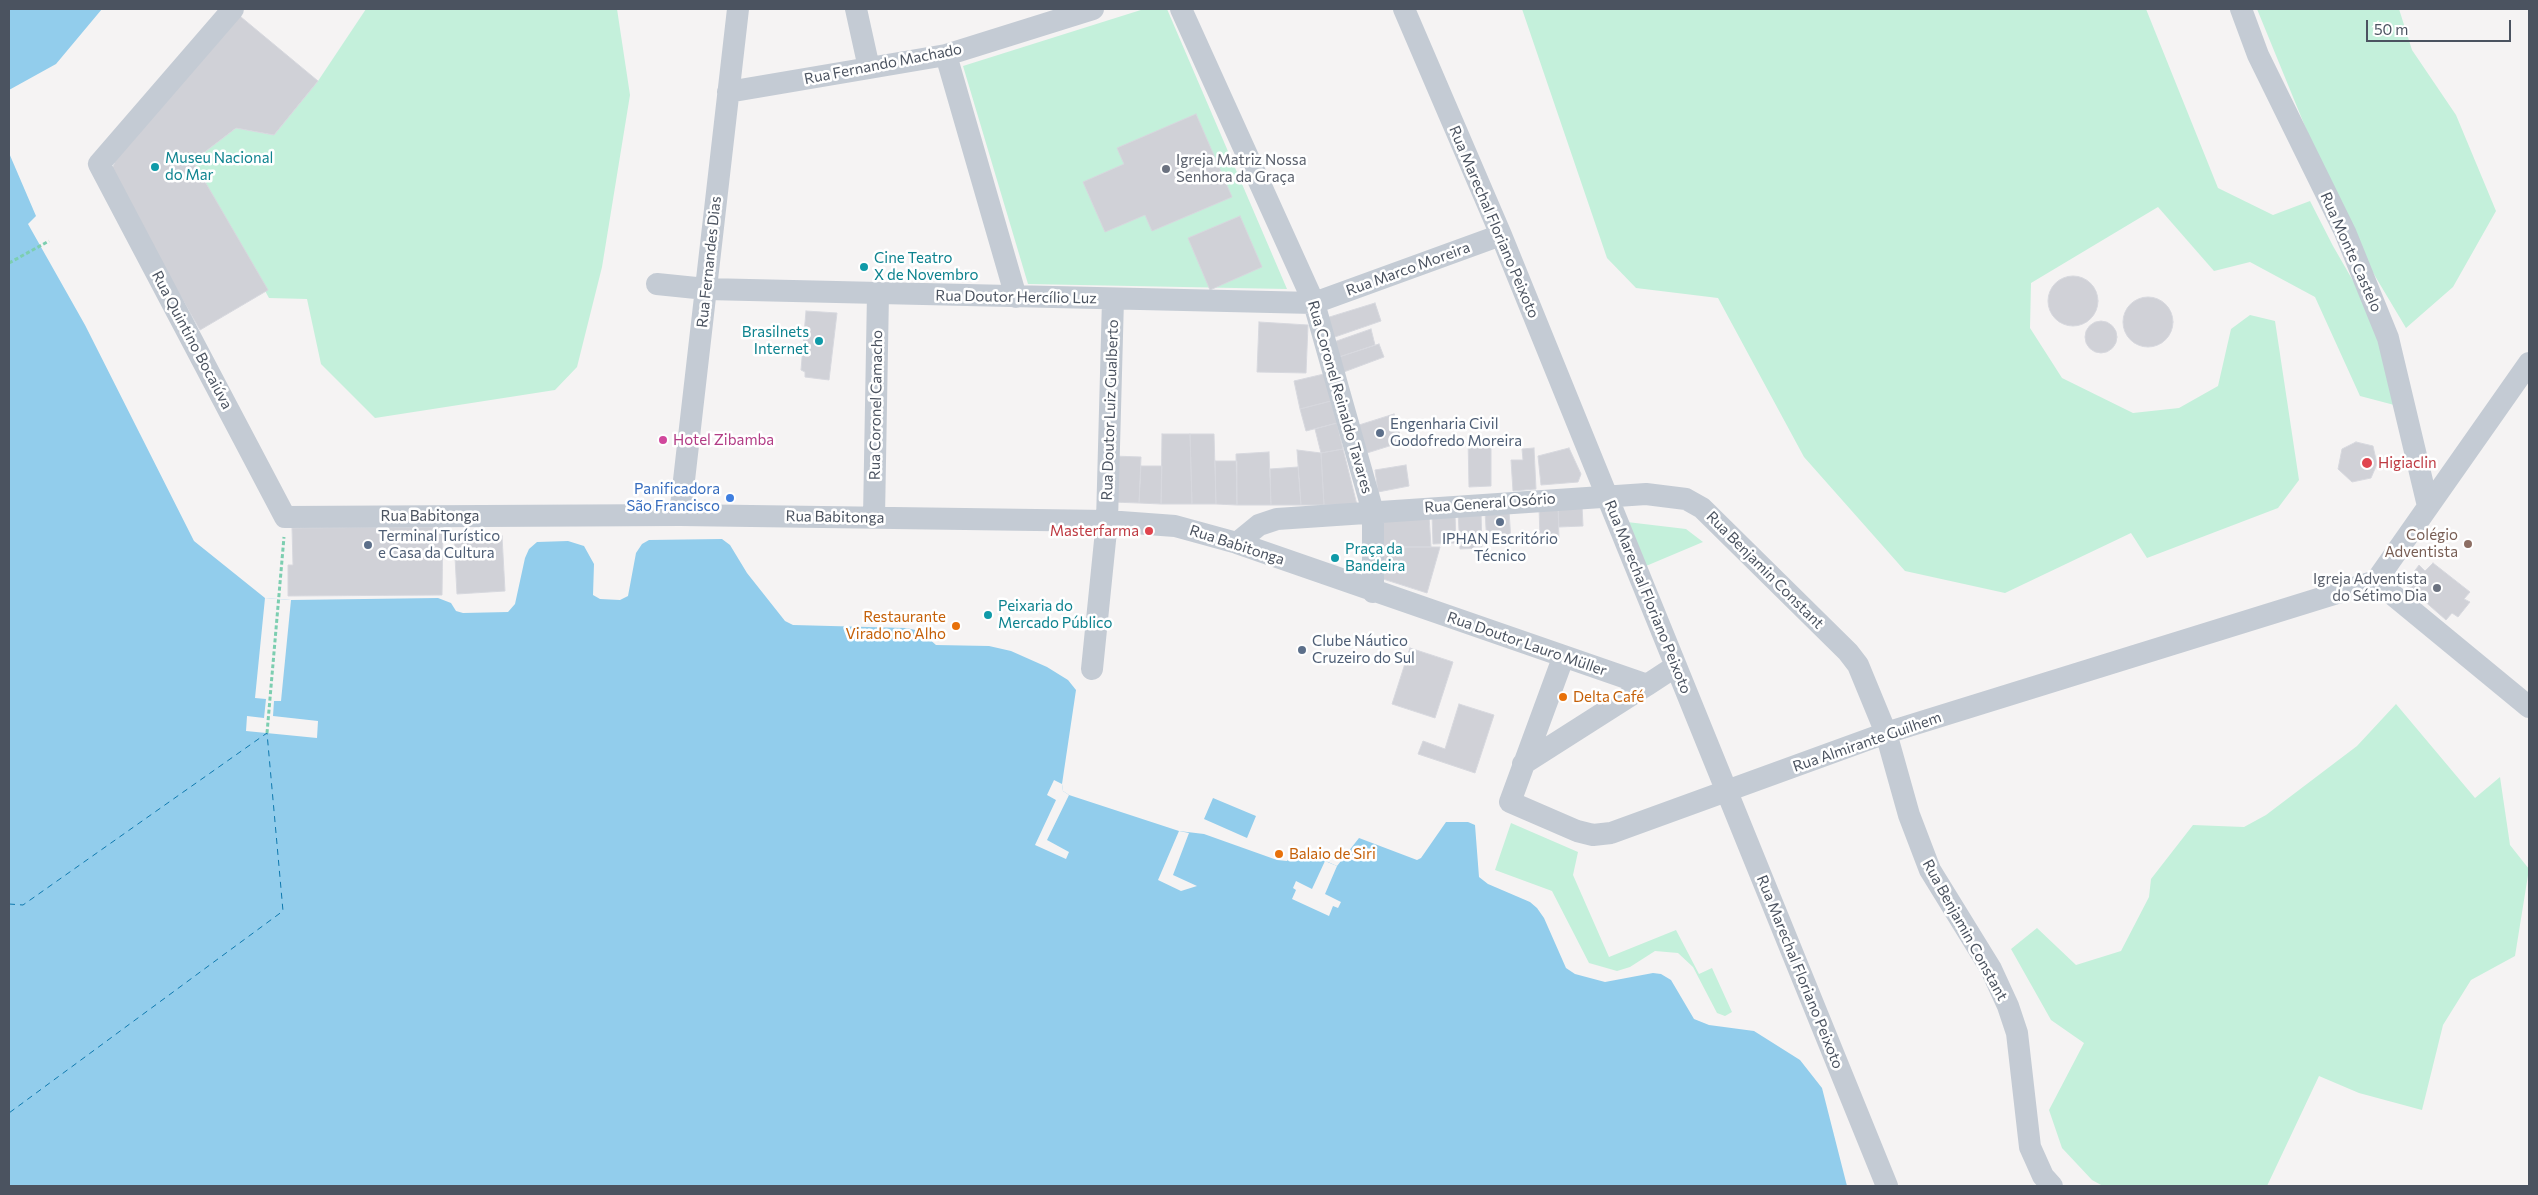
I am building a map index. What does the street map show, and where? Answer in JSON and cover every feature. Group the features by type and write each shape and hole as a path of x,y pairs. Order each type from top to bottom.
{"street":[{"name":"Rua Quintino Bocaiúva","path":"233,9 100,164 285,517"},
{"name":"Rua Fernandes Dias","path":"680,515 738,9"},
{"path":"856,9 869,68"},
{"name":"Rua Fernando Machado","path":"728,92 946,55 1093,9"},
{"name":"Rua Coronel Reinaldo Tavares","path":"1181,9 1314,303 1373,512"},
{"name":"Rua Marechal Floriano Peixoto","path":"1404,9 1501,235 1887,1186"},
{"name":"Rua Monte Castelo","path":"2241,9 2262,63 2345,232 2388,338 2428,506"},
{"path":"946,55 1016,297"},
{"name":"Rua Marco Moreira","path":"1314,303 1501,235"},
{"name":"Rua Doutor Hercílio Luz","path":"657,284 706,289 1314,303"},
{"name":"Rua Coronel Camacho","path":"874,517 878,293"},
{"name":"Rua Doutor Luiz Gualberto","path":"1092,670 1107,521 1113,299"},
{"path":"2529,363 2376,581 2529,707"},
{"name":"Rua Benjamin Constant","path":"1607,496 1664,495 1686,499 1702,508 1848,652 1858,665 1886,733 1909,815 1930,870 1991,969 2008,1006 2017,1033 2030,1146 2044,1176 2052,1186"},
{"name":"Rua General Osório","path":"1373,512 1607,496"},
{"path":"1236,543 1259,525 1277,519 1373,512 1374,592"},
{"name":"Rua Babitonga","path":"285,517 680,515 1107,521 1175,526 1236,543 1374,592"},
{"name":"Rua Almirante Guilhem","path":"1563,658 1510,802 1577,831 1593,835 1611,833 1886,733 2376,581"},
{"name":"Rua Doutor Lauro Müller","path":"1374,592 1563,658 1647,685"},
{"path":"1524,764 1676,666"}],"path":[{"path":"9,263 49,241"},
{"path":"267,733 285,517"}],"green space":[{"path":"366,9 617,9 630,95 602,267 577,367 555,390 375,418 321,364 307,299 269,298 193,161 236,128 274,135 318,81"},
{"path":"1144,9 1167,9 1287,289 1028,284 963,66"},
{"path":"1522,9 2146,9 2218,188 2273,215 2310,201 2333,246 2379,326 2398,406 2360,396 2315,297 2250,262 2214,271 2158,207 2031,283 2030,328 2062,378 2133,413 2179,408 2218,386 2231,329 2250,315 2275,321 2299,480 2278,508 2147,558 2131,533 2005,593 1905,571 1804,457 1718,298 1636,288 1607,258"},
{"path":"2257,9 2399,9 2412,50 2456,115 2496,211 2453,287 2406,328 2347,229"},
{"path":"1627,522 1686,529 1703,542 1646,566"},
{"path":"2396,704 2475,798 2500,777 2510,845 2529,869 2515,956 2471,980 2443,1025 2422,1110 2359,1093 2319,1076 2267,1186 2103,1186 2092,1180 2062,1148 2049,1110 2084,1043 2051,1020 2011,949 2037,928 2076,965 2121,951 2149,897 2151,879 2193,825 2244,827 2266,815 2357,746"},
{"path":"1511,823 1578,852 1573,875 1609,957 1676,930 1699,974 1712,968 1732,1012 1725,1016 1717,1013 1693,967 1678,953 1655,951 1630,967 1617,971 1589,963 1552,891 1495,870"}],"water":[{"path":"9,9 102,9 56,64 9,90"},
{"path":"9,153 36,216 28,224 85,325 194,541 265,598 291,600 438,598 451,603 456,611 463,613 508,612 515,604 525,558 529,549 537,542 568,541 584,546 594,564 593,595 600,599 620,600 628,596 636,553 642,544 649,540 722,539 730,545 747,573 785,621 793,625 906,628 920,631 936,645 989,646 1011,651 1047,667 1068,680 1076,690 1062,784 1063,791 1069,795 1179,831 1204,834 1277,860 1287,861 1297,848 1337,866 1359,838 1417,860 1421,858 1446,822 1468,822 1475,825 1479,877 1488,884 1530,902 1537,908 1544,918 1566,968 1575,974 1605,982 1653,973 1661,974 1671,980 1694,1019 1709,1025 1754,1031 1800,1060 1822,1088 1847,1186 9,1186"},
{"path":"1213,798 1256,816 1247,838 1204,819"}],"pier":[{"path":"265,598 291,600 281,701 274,701 273,716 318,721 317,738 246,731 247,716 264,718 266,699 255,698"},
{"path":"1054,780 1062,784 1063,791 1069,795 1047,840 1069,852 1066,859 1035,845 1056,800 1047,795"},
{"path":"1179,831 1189,833 1173,875 1197,886 1181,891 1158,880"},
{"path":"1325,861 1337,866 1325,894 1341,902 1338,908 1333,906 1329,916 1292,899 1296,890 1293,888 1296,881 1312,889"}],"building":[{"name":"Museu Nacional do Mar","path":"235,12 318,81 274,135 236,128 193,161 268,290 200,330 110,174 118,154"},
{"name":"Igreja Matriz Nossa Senhora da Graça","path":"1196,114 1232,197 1152,231 1145,215 1105,232 1083,182 1124,164 1117,148"},
{"path":"1240,216 1262,267 1210,290 1188,238"},
{"path":"2068,276 2078,276 2091,283 2098,296 2098,306 2091,319 2078,326 2068,326 2059,322 2052,315 2048,306 2048,296 2052,287 2059,280"},
{"path":"2143,297 2153,297 2166,304 2173,317 2173,327 2166,340 2153,347 2143,347 2134,343 2127,336 2123,327 2123,317 2127,308 2134,301"},
{"path":"1375,303 1381,321 1329,339 1323,319"},
{"name":"Brasilnets Internet","path":"806,311 837,313 829,380 805,377 805,372 801,370"},
{"path":"2101,321 2112,326 2117,337 2112,348 2101,353 2090,348 2085,337 2090,326"},
{"path":"1259,322 1308,325 1306,373 1257,372"},
{"path":"1371,329 1375,345 1336,358 1331,343"},
{"path":"1379,344 1384,357 1341,373 1336,358"},
{"path":"1324,374 1331,401 1300,409 1294,381"},
{"path":"1331,401 1337,423 1306,431 1300,409"},
{"name":"Engenharia Civil Godofredo Moreira","path":"1394,414 1402,442 1367,453 1359,425"},
{"path":"1337,423 1343,449 1321,453 1315,429"},
{"path":"1162,434 1190,434 1192,504 1161,504"},
{"path":"1190,434 1214,434 1216,504 1192,504"},
{"path":"1491,437 1491,486 1469,487 1468,438"},
{"path":"2356,442 2373,446 2377,464 2371,478 2352,482 2338,469 2342,449"},
{"path":"1534,448 1536,489 1513,491 1511,460 1523,460 1522,449"},
{"path":"1569,448 1581,474 1578,482 1541,485 1538,456"},
{"path":"1343,449 1357,505 1324,505 1321,453"},
{"path":"1297,450 1321,453 1324,505 1301,505"},
{"path":"1269,452 1271,505 1237,505 1236,454"},
{"path":"1113,456 1141,457 1139,503 1112,502"},
{"path":"1215,461 1237,461 1237,505 1216,504"},
{"path":"1406,465 1409,486 1378,492 1375,470"},
{"path":"1141,466 1162,466 1161,504 1139,503"},
{"path":"1298,467 1301,505 1271,505 1270,469"},
{"path":"1582,505 1583,526 1559,527 1558,506"},
{"path":"1539,506 1558,506 1559,539 1540,539"},
{"path":"1509,510 1511,542 1487,544 1485,512"},
{"path":"1481,511 1482,548 1460,549 1458,512"},
{"path":"1455,513 1456,543 1433,544 1432,514"},
{"path":"1429,516 1431,547 1379,547 1378,519"},
{"name":"Terminal Turístico e Casa da Cultura","path":"443,527 442,595 288,596 288,565 293,565 292,528"},
{"path":"502,536 505,591 457,594 454,539"},
{"path":"1379,547 1440,547 1427,593 1380,578"},
{"name":"Igreja Adventista do Sétimo Dia","path":"2433,563 2470,592 2464,599 2470,602 2458,617 2452,613 2446,620 2405,584 2419,565 2425,571"},
{"path":"1410,648 1453,662 1435,718 1392,704"},
{"path":"1459,704 1494,715 1475,773 1418,754 1423,741 1445,749"}],"ferry route":[{"path":"9,904 23,905 267,733 283,911 9,1113"}],"place":[{"name":"Museu Nacional do Mar","path":"155,167"},
{"name":"Igreja Matriz Nossa Senhora da Graça","path":"1166,169"},
{"name":"Cine Teatro X de Novembro","path":"864,267"},
{"name":"Brasilnets Internet","path":"819,341"},
{"name":"Engenharia Civil Godofredo Moreira","path":"1380,433"},
{"name":"Hotel Zibamba","path":"663,440"},
{"name":"Higiaclin","path":"2367,463"},
{"name":"Panificadora São Francisco","path":"730,498"},
{"name":"IPHAN Escritório Técnico","path":"1500,522"},
{"name":"Masterfarma","path":"1149,531"},
{"name":"Colégio Adventista","path":"2468,544"},
{"name":"Terminal Turístico e Casa da Cultura","path":"368,545"},
{"name":"Praça da Bandeira","path":"1335,558"},
{"name":"Igreja Adventista do Sétimo Dia","path":"2437,588"},
{"name":"Peixaria do Mercado Público","path":"988,615"},
{"name":"Restaurante Virado no Alho","path":"956,626"},
{"name":"Clube Náutico Cruzeiro do Sul","path":"1302,650"},
{"name":"Delta Café","path":"1563,697"},
{"name":"Balaio de Siri","path":"1279,854"}]}
